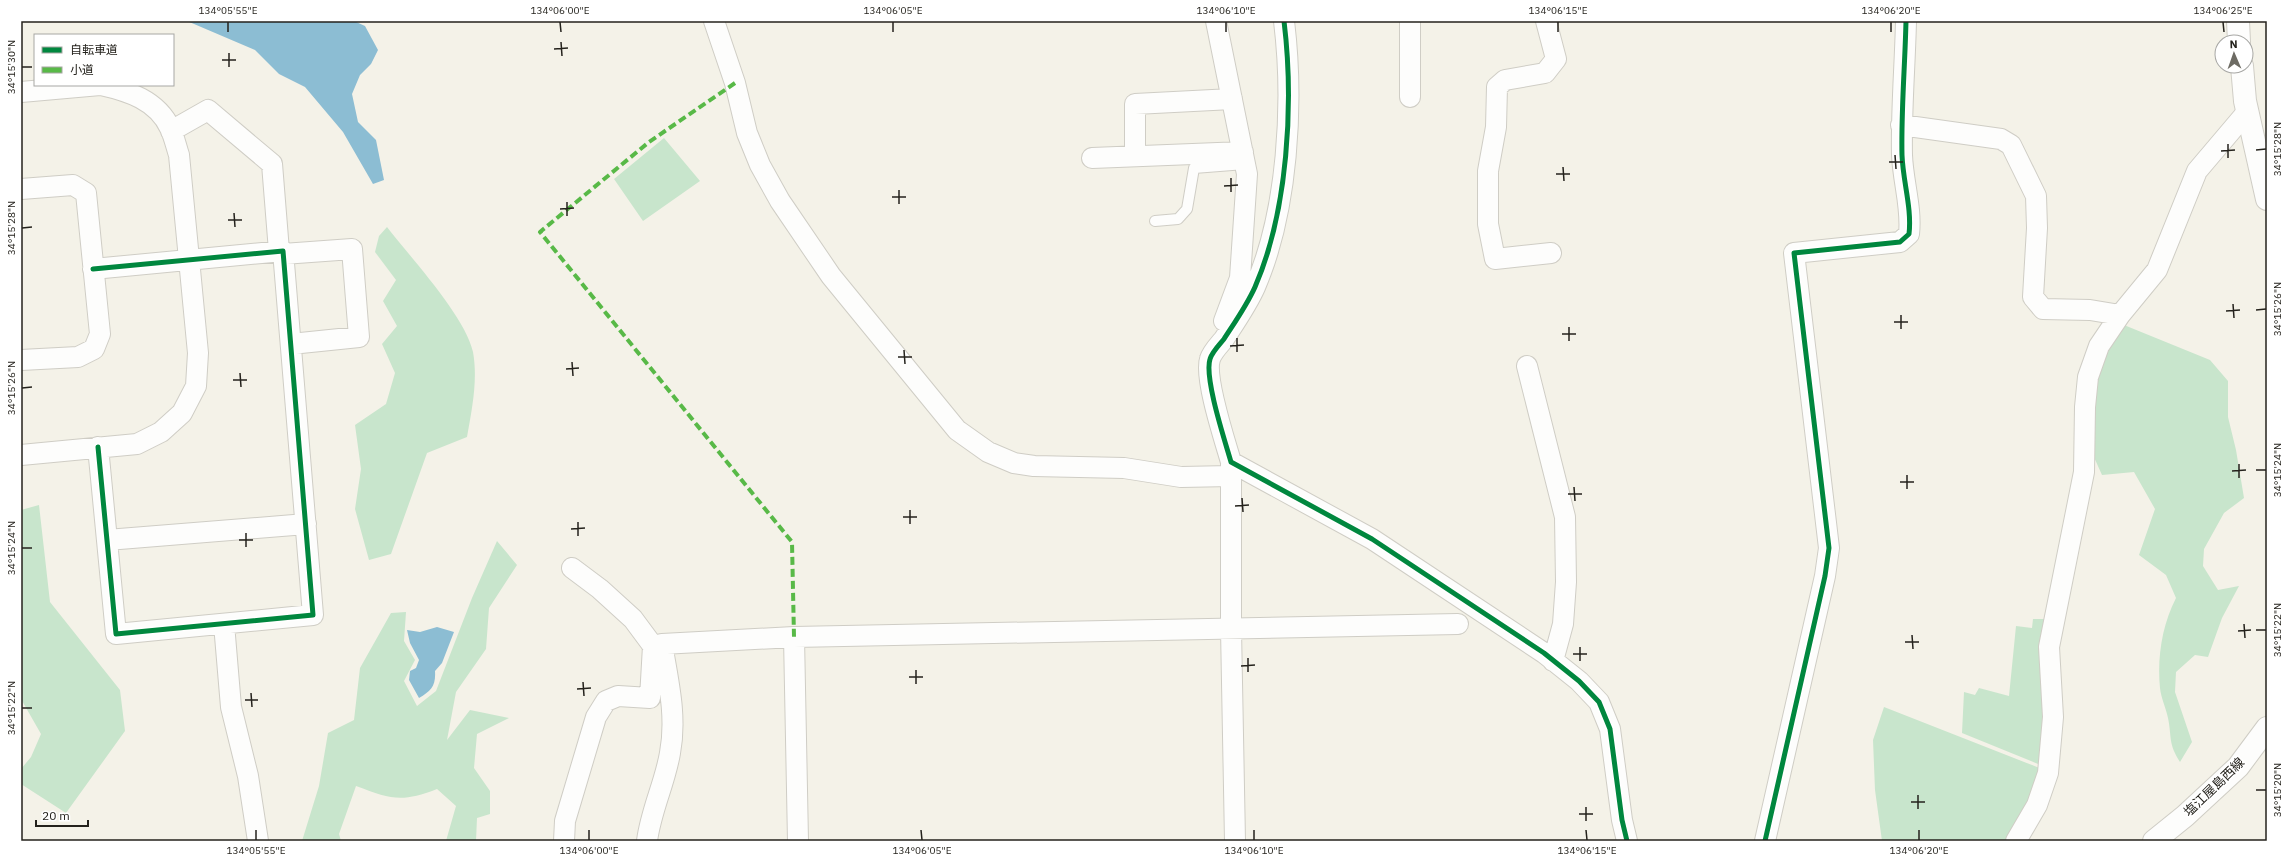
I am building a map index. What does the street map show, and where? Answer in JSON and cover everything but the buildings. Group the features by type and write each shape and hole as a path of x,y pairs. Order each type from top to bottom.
{"main road":[{"path":"2238,21 2239,34"},
{"path":"2243,74 2247,112 2267,199"},
{"name":"塩江屋島西線","path":"2154,841 2185,816 2238,767 2267,728"}],"street":[{"path":"714,21 735,83 747,133 760,165 780,201 830,276 957,430 988,452 1014,463 1034,466 1124,468 1181,477 1231,469 1372,539 1554,661 1579,681 1599,702 1610,729 1622,820 1627,841"},
{"path":"1216,21 1247,174 1240,278 1210,358 1210,380 1231,469 1231,629 1235,841"},
{"path":"1210,358 1251,296 1265,263 1280,202 1288,104 1288,48 1284,21"},
{"path":"1410,21 1410,97"},
{"path":"1546,21 1556,59 1545,73 1505,80 1497,87 1496,127 1488,171 1488,224 1495,259 1551,253"},
{"path":"1765,841 1825,576 1829,548 1794,253 1900,242 1910,234 1911,220 1903,169 1901,125 1906,21"},
{"path":"21,92 89,86"},
{"path":"21,455 137,444 161,432 182,413 196,386 198,353 179,155 171,131 150,104 129,92 104,86"},
{"path":"1135,156 1135,104 1232,99"},
{"path":"98,447 116,634 313,615 290,344 272,164 208,110 171,131"},
{"path":"2016,841 2037,805 2048,773 2052,717 2049,647 2084,472 2084,407 2088,377 2099,346 2120,316 2157,270 2197,171 2247,112"},
{"path":"1901,125 2001,139 2011,145 2036,196 2037,228 2033,297 2043,309 2090,310 2120,316"},
{"path":"1092,158 1135,156 1244,158"},
{"path":"21,189 73,185 86,193 100,334 94,349 78,357 21,360"},
{"path":"94,269 189,259 352,250 359,337 290,344"},
{"path":"1527,366 1565,517 1566,582 1563,624 1554,661"},
{"path":"107,540 306,524"},
{"path":"572,568 633,619 658,645 674,713 670,753 649,822 647,841"},
{"path":"224,624 231,707 248,776 258,841"},
{"path":"658,645 794,637 1458,624"},
{"path":"794,637 798,841"},
{"path":"564,841 565,820 596,717 606,701 618,696 650,698 658,645"}],"lane":[{"path":"1155,221 1178,219 1187,209 1194,168 1244,158"}],"green space":[{"path":"664,138 700,181 643,221 614,179"},
{"path":"387,227 436,288 460,322 473,352 475,384 467,437 427,453 391,554 369,560 355,509 361,469 355,425 386,404 395,373 382,344 397,326 383,301 396,280 375,252 379,236"},
{"path":"2124,325 2210,360 2228,381 2228,417 2236,450 2244,498 2224,513 2204,549 2203,566 2218,590 2239,586 2222,618 2208,657 2195,655 2176,672 2175,692 2192,742 2180,762 2172,745 2159,677 2160,653 2164,630 2176,598 2166,575 2139,555 2155,509 2134,472 2102,475 2093,455 2089,404 2106,348"},
{"path":"39,505 50,602 120,690 125,731 66,813 21,784 21,769 31,757 41,734 21,699 21,510"},
{"path":"497,541 517,565 489,608 486,649 456,692 447,740 470,710 509,718 477,734 474,768 490,791 490,814 477,818 476,841 446,841 456,806 437,789 405,798 396,798 378,794 356,786 339,834 341,841 302,841 319,786 328,733 354,720 360,668 391,613 406,612 404,641 415,660 404,681 417,706 436,691 472,598"},
{"path":"2033,619 2047,619 2043,766 1962,733 1964,692 1975,695 1979,688 2009,696 2016,626 2032,628"},
{"path":"1884,707 2042,769 2028,802 2006,841 1882,841 1875,790 1873,740"}],"water":[{"path":"187,21 354,21 365,26 378,50 371,64 360,75 352,94 358,122 376,140 384,180 373,184 343,132 305,87 279,74 255,50"},
{"path":"437,627 454,632 442,663 435,671 435,681 432,688 419,698 409,680 410,671 416,668 419,660 410,643 407,630 420,632"}],"marked path":[{"path":"735,83 649,142 540,232 792,542 794,637"}],"cycle path":[{"path":"1284,21 1287,53 1288,121 1286,156 1275,225 1266,257 1252,294 1237,320 1214,351 1210,359 1209,368 1212,394 1231,462 1372,539 1544,653 1579,681 1599,702 1610,729 1622,820 1627,841"},
{"path":"1765,841 1825,576 1829,548 1794,253 1900,242 1909,234 1910,224 1902,155 1906,21"},
{"path":"93,269 283,251 313,615 116,634 98,447"}]}
